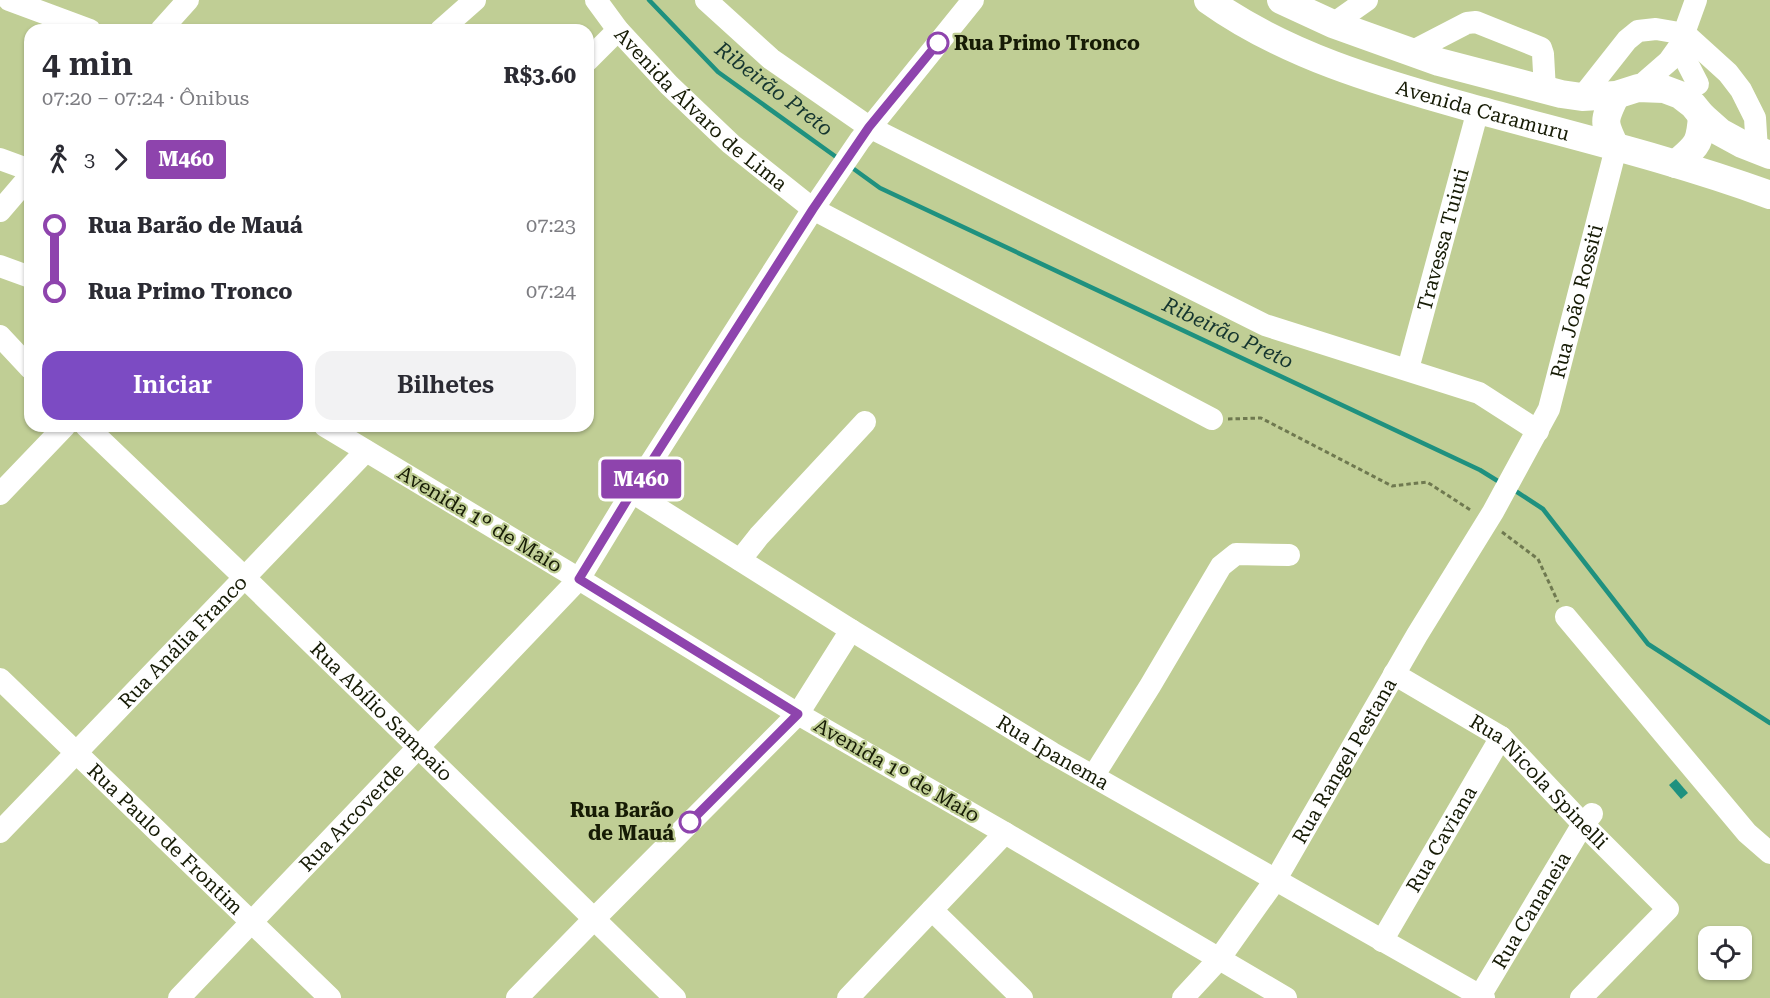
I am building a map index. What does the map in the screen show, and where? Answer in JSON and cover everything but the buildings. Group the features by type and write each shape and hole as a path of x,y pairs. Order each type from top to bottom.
{"main road":[{"name":"Avenida Caramuru","path":"1208,0 1257,30 1295,49 1356,73 1478,110 1676,164 1770,195"},
{"name":"Avenida Caramuru","path":"1281,0 1333,24 1439,62 1545,90 1582,97 1664,89 1680,95 1720,132 1764,153"},
{"path":"1616,148 1606,129 1605,121 1607,114 1627,92"},
{"path":"1676,164 1696,146 1700,137 1702,116"}],"street":[{"path":"9,0 74,24"},
{"path":"166,24 188,0"},
{"path":"448,24 475,0"},
{"name":"Avenida Álvaro de Lima","path":"596,0 618,30 669,85 731,144 813,209 1212,419"},
{"path":"706,0 771,59 864,133 1265,325 1479,393 1538,431"},
{"path":"632,492 864,133 973,0"},
{"path":"1333,24 1367,0"},
{"path":"1627,92 1669,61 1682,40 1696,0"},
{"path":"1411,52 1467,23 1476,22 1541,48 1544,54 1545,90"},
{"path":"1582,97 1627,40 1638,31 1656,28 1682,40 1728,73 1741,90 1755,118 1764,153"},
{"path":"594,54 618,30"},
{"path":"1682,40 1698,84"},
{"name":"Travessa Tuiuti","path":"1408,369 1478,110"},
{"name":"Rua João Rossiti","path":"1526,452 1549,409 1616,148"},
{"path":"0,159 24,168"},
{"path":"0,211 24,183"},
{"path":"0,266 24,275"},
{"path":"0,336 24,362"},
{"path":"740,560 759,536 865,422"},
{"path":"0,494 59,432"},
{"name":"Rua Abílio Sampaio","path":"92,432 675,998"},
{"name":"Avenida 1º de Maio","path":"335,432 798,714 1286,998"},
{"name":"Rua Anália Franco","path":"0,832 366,451"},
{"name":"Rua Rangel Pestana","path":"1183,998 1219,958 1276,879 1526,452"},
{"name":"Rua Ipanema","path":"632,492 1052,753 1482,997"},
{"name":"Rua Arcoverde","path":"179,998 579,579 632,492"},
{"path":"1094,775 1221,566 1236,554 1289,555"},
{"path":"1566,617 1740,839 1770,853"},
{"path":"517,998 798,714 851,630"},
{"name":"Rua Nicola Spinelli","path":"1395,674 1501,737 1587,819 1668,909 1581,998"},
{"name":"Rua Paulo de Frontim","path":"0,679 330,998"},
{"name":"Rua Caviana","path":"1382,941 1501,737"},
{"name":"Rua Cananeia","path":"1482,997 1587,819"},
{"path":"848,998 1005,833"},
{"path":"932,910 1022,998"}],"path":[{"path":"1212,419 1261,418 1392,486 1427,482 1490,516 1538,559 1566,617"}],"water":[{"path":"1676,779 1688,793 1681,799 1669,785"}],"waterway":[{"name":"Ribeirão Preto","path":"649,0 718,72 839,159"},
{"name":"Ribeirão Preto","path":"851,167 880,188 1480,470 1501,483"},
{"name":"Ribeirão Preto","path":"1514,490 1543,509 1648,644 1770,723"}],"bus line":[{"name":"M460","path":"690,822 798,714 579,579 813,209 869,127 938,43"}],"place":[{"name":"Rua Primo Tronco","path":"938,43"},
{"name":"Rua Barão de Mauá","path":"690,822"}]}
